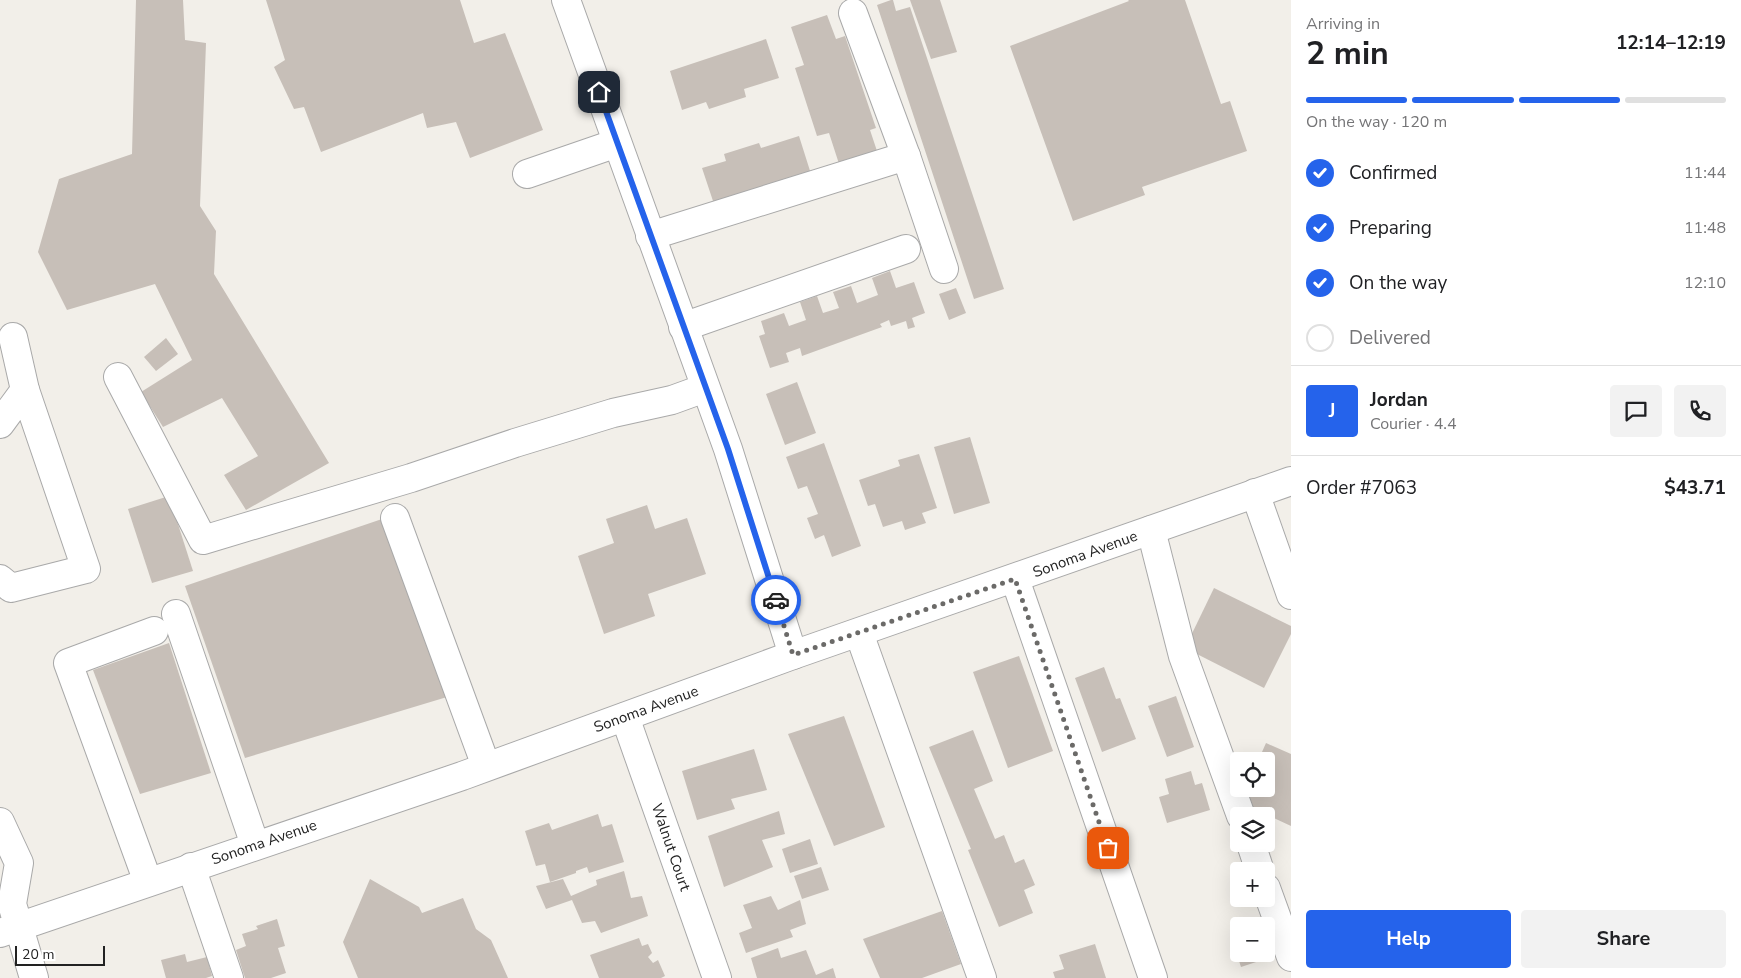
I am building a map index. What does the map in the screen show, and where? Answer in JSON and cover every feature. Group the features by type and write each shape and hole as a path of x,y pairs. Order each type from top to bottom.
{"street":[{"path":"573,2 617,143 728,449 793,655"},
{"path":"853,13 906,156 944,269"},
{"path":"527,174 617,143"},
{"path":"650,236 906,156"},
{"path":"683,327 906,250"},
{"path":"0,579 11,588 86,569 25,390 13,337"},
{"path":"118,377 204,540 412,478 515,443 613,413 672,400 705,388"},
{"path":"0,424 25,390"},
{"name":"Sonoma Avenue","path":"8,914 148,882 462,776 793,655 1291,481"},
{"path":"1255,494 1291,595"},
{"path":"395,518 486,766"},
{"path":"1150,530 1183,656 1238,807"},
{"path":"1015,579 1154,978"},
{"path":"176,614 255,845"},
{"path":"148,882 68,663 154,631"},
{"path":"859,633 982,978"},
{"name":"Walnut Court","path":"624,717 717,978"},
{"path":"0,822 19,863 8,914 34,978"},
{"path":"191,867 229,978"},
{"path":"1273,907 1291,957"}],"building":[{"path":"136,0 183,0 185,40 206,43 200,206 216,231 214,274 329,463 246,510 224,475 258,456 222,398 163,427 141,392 192,360 155,284 67,310 38,252 59,179 132,154"},
{"path":"266,0 460,0 474,43 505,33 543,130 470,158 456,122 427,128 423,113 321,152 304,107 294,109 274,67 285,60"},
{"path":"893,0 896,11 910,7 1004,289 974,299 877,5"},
{"path":"910,0 940,0 957,52 931,59"},
{"path":"1128,0 1185,0 1221,104 1230,101 1247,151 1142,187 1145,195 1073,221 1010,46"},
{"path":"827,15 836,39 845,36 876,128 870,130 879,157 841,170 829,133 817,136 795,68 804,65 791,27"},
{"path":"766,39 779,78 744,89 746,97 709,109 706,102 682,110 670,71"},
{"path":"799,136 811,174 715,207 702,168 726,161 724,154 759,143 761,148"},
{"path":"890,271 896,288 914,282 925,313 912,318 915,327 908,329 906,321 891,326 889,320 880,324 882,327 802,356 800,348 786,353 789,362 770,368 759,336 765,334 761,321 784,313 789,326 806,320 800,302 817,296 823,313 839,308 833,292 851,286 857,303 878,295 872,278"},
{"path":"956,288 966,313 949,320 939,294"},
{"path":"166,338 178,354 156,371 144,357"},
{"path":"797,382 816,433 785,445 766,394"},
{"path":"970,437 990,503 954,514 934,447"},
{"path":"824,443 861,546 832,557 824,535 815,539 807,518 818,514 807,486 798,489 786,457"},
{"path":"919,454 937,508 922,513 926,523 905,530 902,521 883,527 875,504 868,506 859,480 900,466 898,460"},
{"path":"169,496 193,571 152,583 128,509"},
{"path":"647,505 655,529 687,518 706,574 648,594 655,616 604,634 578,556 614,543 606,519"},
{"path":"382,519 447,697 245,758 185,586"},
{"path":"1214,588 1291,626 1291,634 1264,688 1185,648"},
{"path":"169,643 211,773 140,794 93,670"},
{"path":"1019,656 1053,751 1008,768 973,672"},
{"path":"1104,667 1116,699 1120,698 1136,739 1102,752 1075,678"},
{"path":"1176,696 1194,747 1167,757 1148,706"},
{"path":"844,716 885,827 834,846 788,734"},
{"path":"973,730 993,781 974,789 995,839 1004,835 1015,863 1024,859 1035,885 1024,890 1033,913 999,927 968,850 971,849 929,747"},
{"path":"1266,743 1291,754 1291,826 1275,819 1275,807 1250,807 1239,802 1241,797 1275,797 1275,752 1262,752"},
{"path":"754,749 767,790 731,799 735,809 697,820 682,771"},
{"path":"1191,771 1195,785 1202,783 1210,810 1167,823 1159,797 1169,794 1165,779"},
{"path":"779,811 785,834 762,840 773,867 724,887 708,836"},
{"path":"598,814 602,827 612,824 624,862 589,873 587,867 550,882 545,864 536,866 525,831 549,823 552,830"},
{"path":"810,839 818,864 790,873 782,849"},
{"path":"821,867 829,890 802,899 794,876"},
{"path":"624,871 631,898 642,896 648,916 601,933 595,921 582,923 572,900 546,909 536,886 563,879 571,896 597,885 596,880"},
{"path":"370,879 419,907 422,913 463,898 476,929 491,940 508,978 358,978 343,942"},
{"path":"771,896 778,910 800,900 806,924 790,930 793,937 746,953 739,933 752,928 743,905"},
{"path":"942,911 961,964 922,978 880,978 863,939"},
{"path":"277,919 285,946 278,948 286,973 271,978 245,978 236,950 246,946 242,934 258,929 256,926"},
{"path":"639,938 642,946 648,944 652,953 648,957 653,963 658,960 665,976 661,978 599,978 590,955"},
{"path":"1095,944 1106,978 1055,978 1053,972 1064,969 1059,955"},
{"path":"778,948 781,958 806,950 816,975 833,968 836,978 757,978 751,958"},
{"path":"185,954 187,962 207,957 212,976 206,978 166,978 161,960"},
{"path":"1239,962 1256,962 1241,967"}],"way so far":[{"path":"776,600 793,655 1015,579 1108,848"}],"route":[{"path":"599,92 728,449 776,600"}]}
